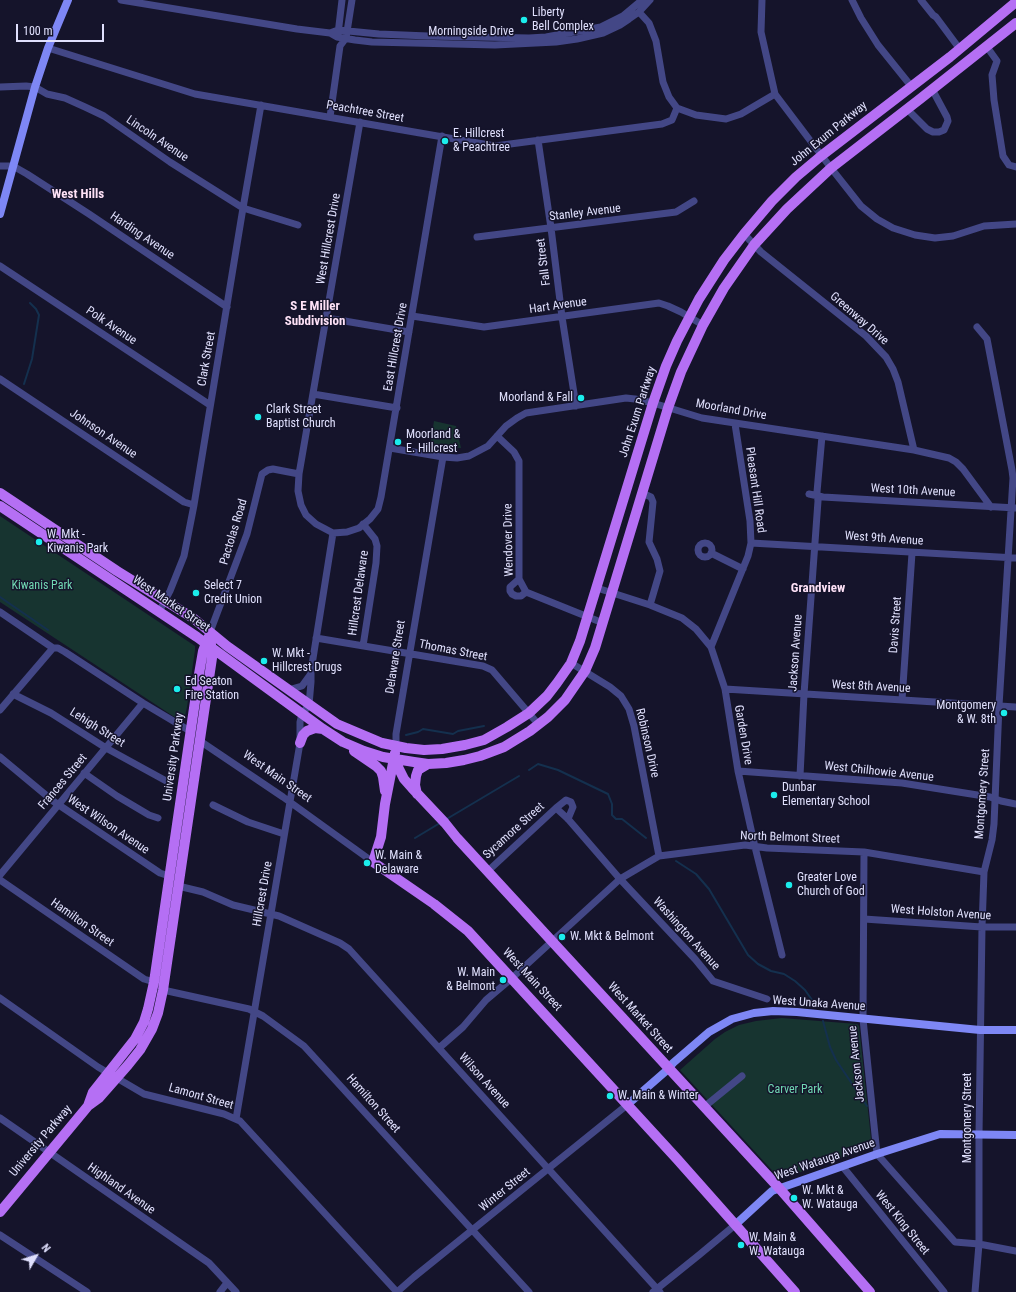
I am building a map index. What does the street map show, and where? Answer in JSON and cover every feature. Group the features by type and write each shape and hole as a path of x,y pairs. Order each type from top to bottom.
{"main road":[{"path":"0,214 35,87 48,48 68,0"},
{"name":"John Exum Parkway","path":"309,705 337,724 360,735 396,747 424,750 442,749 470,744 490,736 513,724 529,713 547,696 571,662 580,641 666,366 677,341 709,283 744,234 772,200 796,177 950,57 1016,2"},
{"path":"343,742 364,751 394,759 428,764 455,762 480,756 504,747 539,725 565,700 585,670 595,648 668,408 681,372 702,325 724,288 754,245 787,209 830,168 1016,23"},
{"name":"West Market Street","path":"0,493 117,571 193,618 309,705"},
{"name":"West Market Street","path":"0,506 208,645 323,729"},
{"name":"University Parkway","path":"113,1075 128,1065 147,1039 158,1013 163,990 212,658 208,645 210,632"},
{"name":"University Parkway","path":"0,1212 88,1106 99,1098 140,1029 148,1009 154,982 203,651 208,645"},
{"path":"300,743 302,735 307,731 316,728 323,729 343,742 376,766 380,771 383,777 385,804"},
{"name":"Delaware Street","path":"373,862 381,837 385,804 396,747"},
{"name":"West Market Street","path":"394,759 404,779 417,794 779,1188 870,1292"},
{"path":"417,794 415,785 418,770 428,764"},
{"path":"389,783 395,777 399,776 404,779"},
{"name":"West Main Street","path":"373,862 400,879 456,920 468,931 692,1176 795,1292"},
{"name":"West Unaka Avenue","path":"627,1105 709,1032 732,1019 754,1013 773,1011 797,1012 980,1030 1016,1030"},
{"name":"West Watauga Avenue","path":"735,1225 772,1191 877,1154 940,1134 1016,1135"}],"street":[{"name":"Morningside Drive","path":"121,0 297,29 338,33 372,42 495,45 556,42 603,33 620,25 639,12 650,0"},
{"path":"330,117 340,46 338,33 342,0"},
{"path":"340,46 346,35 352,0"},
{"name":"Morningside Drive","path":"346,35 379,34 546,38 601,27 623,16 642,0"},
{"path":"762,0 761,32 776,94 830,168 861,206 877,219 893,228 915,235 935,238 953,236 984,226 1016,224"},
{"path":"852,0 861,18 878,45 911,86"},
{"path":"921,0 936,17 959,48"},
{"path":"639,12 649,23 656,41 663,82 669,97 677,108 696,115 726,119 741,114 776,94"},
{"path":"987,47 997,61 992,75 994,100 1003,156 1009,164 1016,167"},
{"name":"Peachtree Street","path":"48,48 195,94 495,146 662,124 672,120 677,108"},
{"name":"Lincoln Avenue","path":"0,88 26,86 35,87 47,94 65,98 104,116 170,162 243,208 298,225"},
{"path":"907,109 927,129 934,132 944,130 948,121 947,117 932,89"},
{"name":"Clark Street","path":"159,612 184,556 194,505 261,105"},
{"name":"West Hillcrest Drive","path":"333,533 316,524 306,515 301,505 298,491 299,474 360,122"},
{"name":"East Hillcrest Drive","path":"333,533 346,532 359,528 370,519 378,509 390,448 442,136"},
{"name":"Fall Street","path":"538,140 562,317 576,406"},
{"path":"0,166 13,166"},
{"name":"Harding Avenue","path":"13,166 83,210 227,307"},
{"name":"Stanley Avenue","path":"477,237 676,212 694,202"},
{"name":"Greenway Drive","path":"744,234 761,252 866,336 886,357 898,382 914,450"},
{"name":"Polk Avenue","path":"0,266 210,405"},
{"name":"Hart Avenue","path":"412,316 484,327 659,303 690,316 702,325"},
{"path":"327,318 409,332"},
{"name":"Montgomery Street","path":"975,1292 979,1244 980,1030 984,872 992,840 999,706 1012,557 1014,508 1012,470 987,339 978,327"},
{"name":"Johnson Avenue","path":"0,379 184,502 194,505"},
{"path":"313,394 396,408"},
{"name":"Moorland Drive","path":"390,448 443,457 457,458 470,456 488,446 506,426 526,413 626,398 654,403 702,418 914,450 949,458 963,469 991,507"},
{"name":"Pleasant Hill Road","path":"712,647 743,570 752,543 735,424"},
{"name":"Wendover Drive","path":"497,436 514,452 519,461 519,579 526,592"},
{"name":"Jackson Avenue","path":"800,776 804,694 822,436"},
{"name":"Delaware Street","path":"396,747 395,736 443,457"},
{"name":"Pactolas Road","path":"210,632 247,534 261,477 268,470 273,469 299,474"},
{"path":"642,493 651,497 653,502 649,542 657,559 660,571 650,605"},
{"name":"West 10th Avenue","path":"809,494 817,496 1014,508"},
{"name":"Hillcrest Delaware","path":"363,524 375,539 377,546 376,563 363,646"},
{"path":"302,714 309,705 311,682 310,675 333,533"},
{"name":"West 9th Avenue","path":"752,543 1012,557"},
{"name":"Davis Street","path":"902,700 912,552"},
{"path":"711,553 743,570"},
{"path":"519,579 510,587 512,594 521,596 526,592 603,623"},
{"name":"Garden Drive","path":"597,588 650,605 682,618 696,629 712,647 724,689 738,771 782,955"},
{"path":"0,612 53,648 58,648 65,652 190,731"},
{"name":"Thomas Street","path":"316,638 483,666 492,670 539,725"},
{"path":"0,710 53,648"},
{"name":"Robinson Drive","path":"571,662 585,670 621,696 629,710 634,726 659,856"},
{"path":"288,690 302,686 310,675"},
{"name":"West 8th Avenue","path":"724,689 1016,707"},
{"name":"Lehigh Street","path":"13,694 51,713 106,748 168,782"},
{"name":"Frances Street","path":"0,875 143,702"},
{"name":"Hillcrest Drive","path":"236,1119 300,743 300,722 302,714"},
{"name":"West Main Street","path":"200,741 373,862"},
{"name":"West Wilson Avenue","path":"0,757 58,805 160,873 169,876"},
{"name":"West Chilhowie Avenue","path":"738,771 902,783 990,797 1016,804"},
{"path":"84,773 117,796 149,815 158,818"},
{"path":"556,808 566,800 571,802 574,807 568,820"},
{"path":"213,805 248,822 284,834"},
{"name":"Sycamore Street","path":"488,871 556,808"},
{"name":"Washington Avenue","path":"556,808 714,981 767,999"},
{"name":"North Belmont Street","path":"439,1048 463,1027 486,1000 620,879 659,856 745,845 755,847 864,852 984,872"},
{"name":"Jackson Avenue","path":"864,852 863,1019 877,1154"},
{"name":"Hamilton Street","path":"0,880 144,979 154,982"},
{"path":"178,886 203,892 233,905 270,914"},
{"name":"Wilson Avenue","path":"270,914 279,916 340,943 349,949 549,1168 657,1291"},
{"name":"West Holston Avenue","path":"864,919 982,927 1016,927"},
{"name":"Hamilton Street","path":"163,990 249,1009 264,1016 304,1046 529,1292"},
{"name":"Lamont Street","path":"0,998 113,1075 144,1094 224,1114 236,1119 397,1292"},
{"path":"704,1107 742,1076"},
{"name":"Winter Street","path":"397,1292 627,1105"},
{"name":"Highland Avenue","path":"0,1118 209,1263 236,1292"},
{"path":"877,1154 956,1242 979,1244 1016,1251"},
{"name":"West King Street","path":"843,1167 944,1292"},
{"name":"West Watauga Avenue","path":"657,1291 735,1225"},
{"path":"0,1235 87,1292"},
{"path":"220,1292 227,1283"}],"green space":[{"path":"434,421 456,426 461,448 430,446"},
{"name":"Kiwanis Park","path":"0,516 195,646 185,716 182,718 176,718 0,602"},
{"name":"Carver Park","path":"782,1018 857,1024 859,1026 872,1148 780,1179 680,1070 725,1032 739,1025 756,1021"}],"waterway":[{"path":"24,384 32,359 39,315 30,303"},
{"path":"0,597 48,630"},
{"path":"406,735 423,729 453,734 458,731 484,726"},
{"path":"529,770 538,764 558,770 608,794 612,804 612,815 616,819 622,819 646,838"},
{"path":"445,820 519,776"},
{"path":"415,838 440,823"},
{"path":"676,861 696,874 709,889 748,955 758,964 771,971 784,974 795,981 805,990 817,1007"},
{"path":"823,1021 830,1047 836,1060 867,1106"}],"place":[{"name":"Liberty Bell Complex","path":"524,20"},
{"name":"E. Hillcrest & Peachtree","path":"445,141"},
{"name":"Moorland & Fall","path":"581,398"},
{"name":"Clark Street Baptist Church","path":"258,417"},
{"name":"Moorland & E. Hillcrest","path":"398,442"},
{"name":"W. Mkt - Kiwanis Park","path":"39,542"},
{"name":"Select 7 Credit Union","path":"196,593"},
{"name":"W. Mkt - Hillcrest Drugs","path":"264,661"},
{"name":"Ed Seaton Fire Station","path":"177,689"},
{"name":"Montgomery & W. 8th","path":"1004,713"},
{"name":"Dunbar Elementary School","path":"774,795"},
{"name":"W. Main & Delaware","path":"367,863"},
{"name":"Greater Love Church of God","path":"789,885"},
{"name":"W. Mkt & Belmont","path":"562,937"},
{"name":"W. Main & Belmont","path":"503,980"},
{"name":"W. Main & Winter","path":"610,1096"},
{"name":"W. Mkt & W. Watauga","path":"794,1198"},
{"name":"W. Main & W. Watauga","path":"741,1245"}],"district":[{"name":"West Hills","path":"78,195"},
{"name":"S E Miller Subdivision","path":"315,314"},
{"name":"Grandview","path":"818,589"}]}
